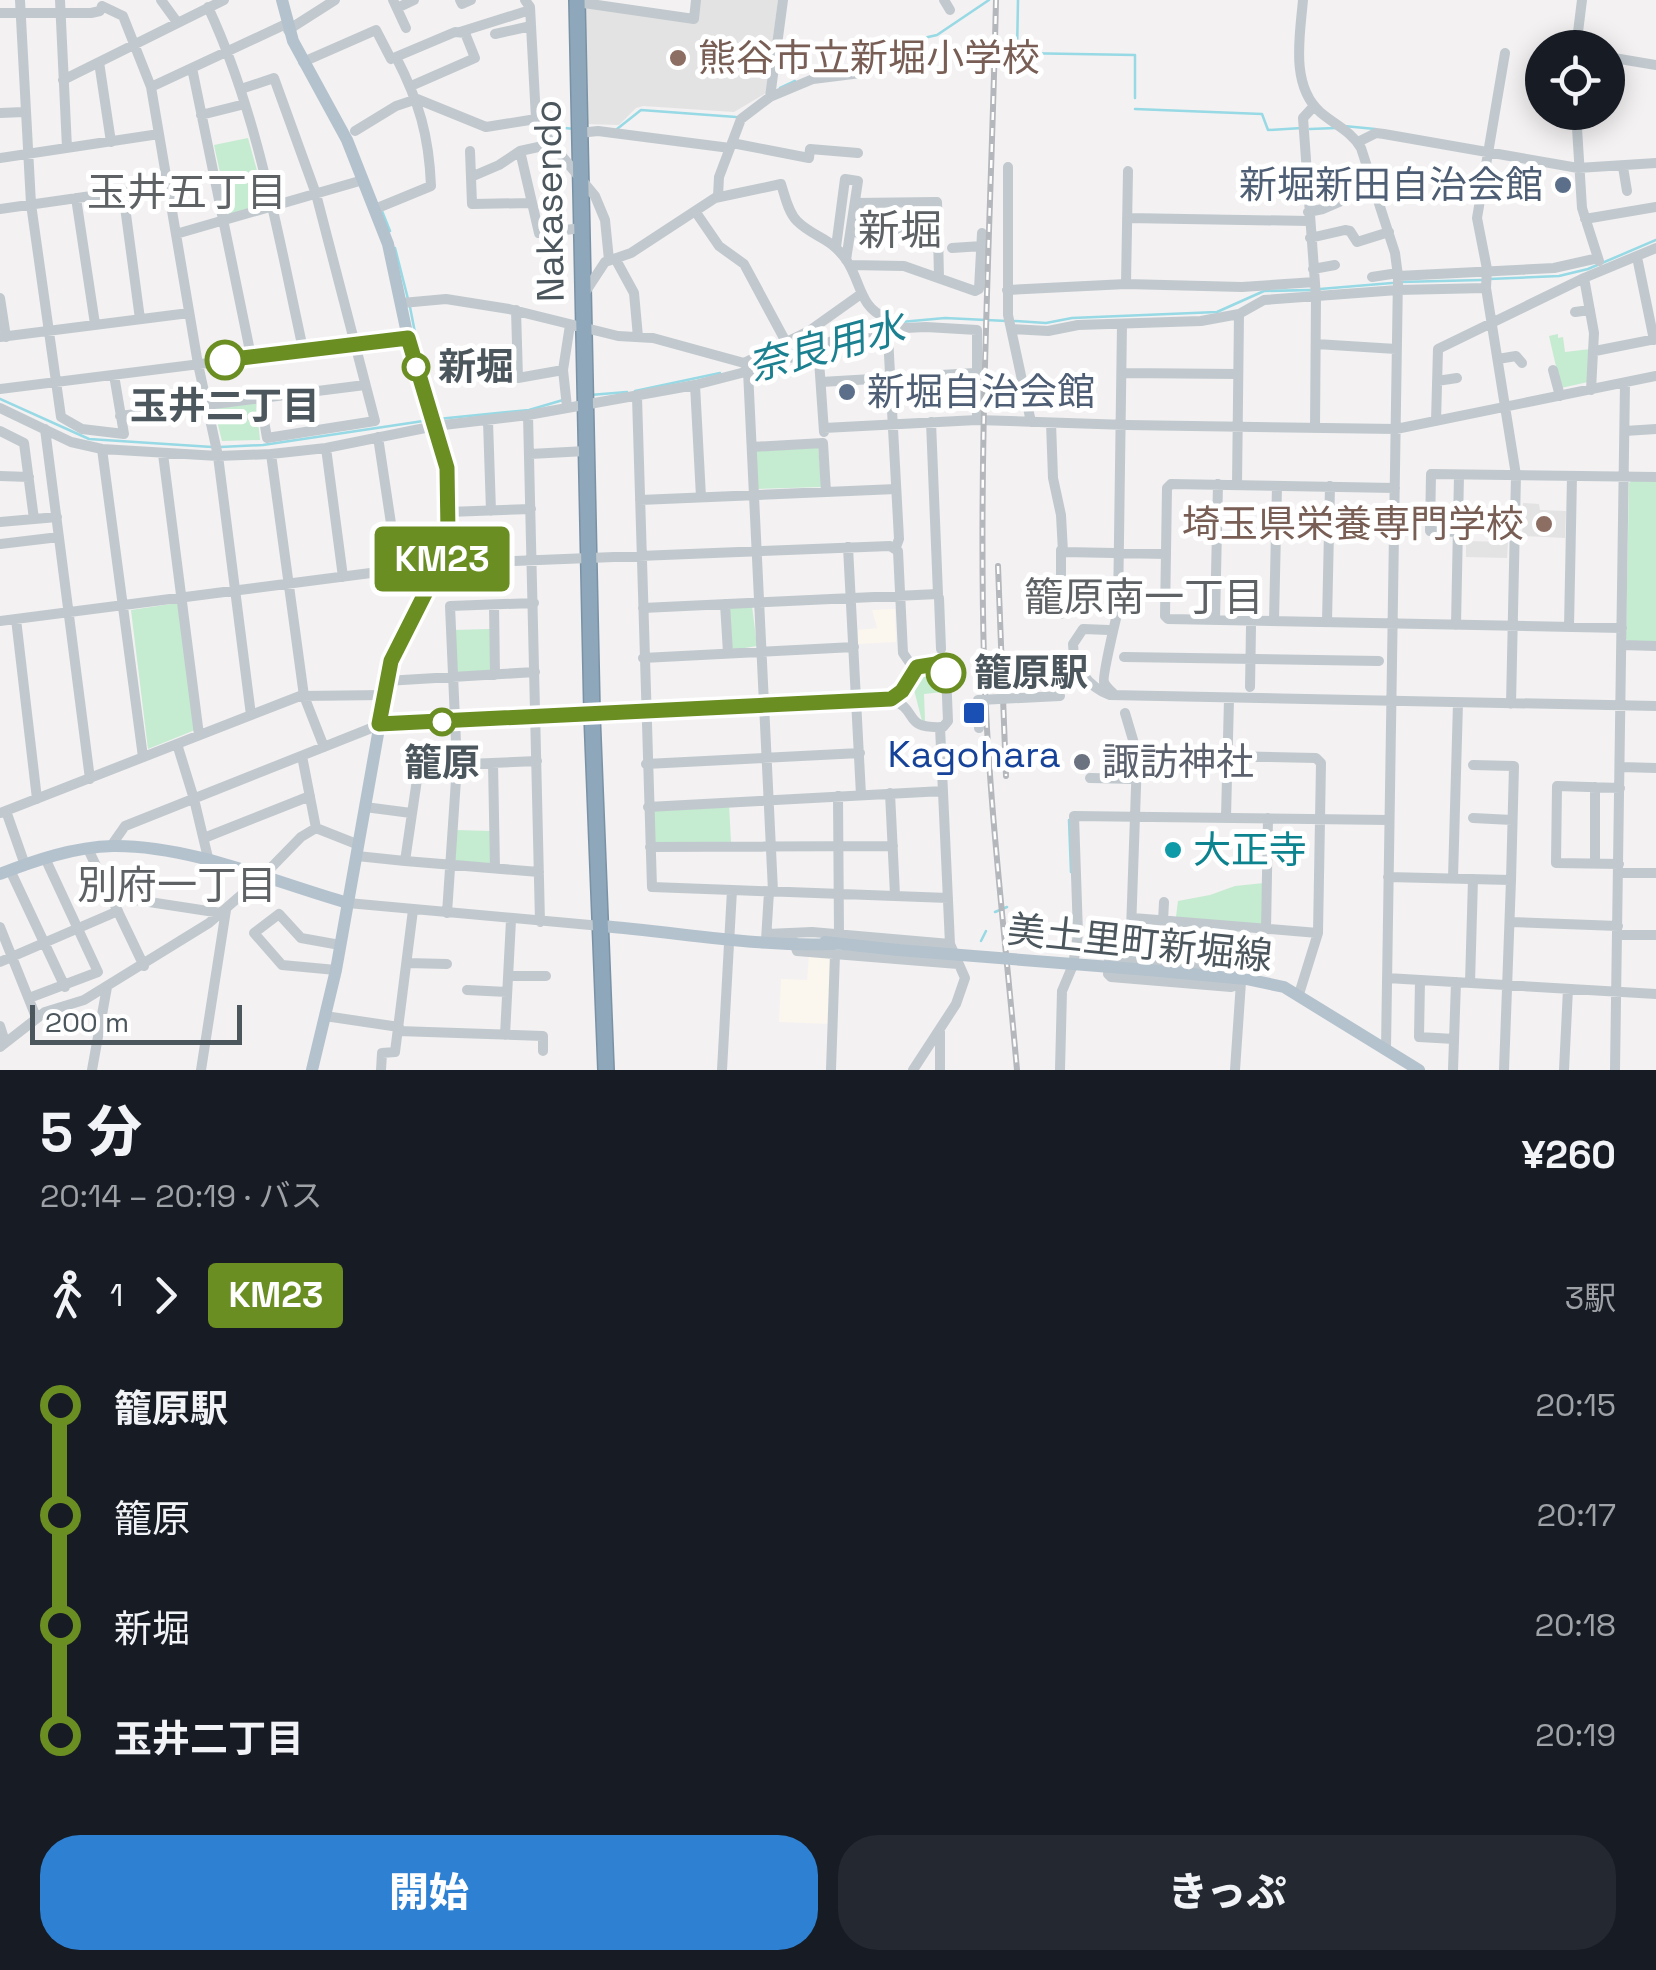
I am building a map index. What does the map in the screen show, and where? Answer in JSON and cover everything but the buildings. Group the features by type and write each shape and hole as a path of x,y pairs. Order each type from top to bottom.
{"highway":[{"name":"Nakasendo","path":"577,1 584,294 577,327 585,399 606,1070"}],"main road":[{"path":"282,0 287,27 337,120 388,244 408,338 447,468 448,532 440,564 400,639 385,688 336,970 312,1070"},
{"path":"379,724 891,699"},
{"path":"5,872 45,858 111,846 164,851 348,902"},
{"name":"美土里町新堀線","path":"601,926 1268,982 1298,994 1419,1070"}],"street":[{"path":"20,0 31,204 60,417 82,429 124,434 114,375"},
{"path":"161,0 177,22"},
{"path":"63,80 224,0"},
{"path":"151,88 228,50 287,27 334,0"},
{"path":"406,28 395,4 414,0"},
{"path":"460,0 462,4 471,0"},
{"path":"577,1 694,19 696,0"},
{"path":"770,97 782,0"},
{"path":"1303,0 1302,80 1314,106 1358,142 1389,232 1398,274 1386,1048"},
{"path":"1578,30 1582,0"},
{"path":"0,13 60,6 91,13 100,11 102,3 123,16 151,88 198,364 217,450 251,715"},
{"path":"303,62 376,30 390,59 527,5 536,119 600,206 612,260 634,293 638,337"},
{"path":"60,6 66,148"},
{"path":"208,7 241,89 304,350"},
{"path":"495,34 531,26"},
{"path":"411,86 475,58 465,32 460,32"},
{"path":"1505,53 1477,218 1488,270 1486,288 1516,475 1512,704"},
{"path":"375,209 431,186 429,147 417,99 396,57"},
{"path":"1625,60 1656,65"},
{"path":"99,62 111,142"},
{"path":"718,196 719,177 741,119 789,86 869,72 876,67"},
{"path":"192,68 252,356"},
{"path":"241,89 274,78 316,194 375,421 267,438 260,396"},
{"path":"355,132 396,106 417,99 486,127 536,119"},
{"path":"201,115 245,104"},
{"path":"1314,106 1302,118 1316,282 1314,428"},
{"path":"0,114 24,112"},
{"path":"1577,130 1584,219 1604,270"},
{"path":"579,134 598,131 808,158 810,150 858,153"},
{"path":"1358,142 1376,133 1578,168 1656,162"},
{"path":"0,158 159,134"},
{"path":"470,177 520,151 552,144"},
{"path":"470,151 472,204 532,203"},
{"path":"520,151 539,233 582,228"},
{"path":"1623,167 1627,191"},
{"path":"1008,168 1008,290 1030,422"},
{"path":"1126,284 1128,170"},
{"path":"836,247 845,179 858,181 848,262"},
{"path":"176,234 363,180"},
{"path":"584,294 612,260 718,196 781,184 796,220 836,247 848,262 861,294 874,313 888,324 903,652 914,669"},
{"path":"0,209 168,185"},
{"path":"1128,218 1308,216 1374,187"},
{"path":"122,192 140,319"},
{"path":"76,198 95,324"},
{"path":"855,203 937,202 939,278"},
{"path":"1584,219 1656,207"},
{"path":"695,211 719,246 744,264 786,342"},
{"path":"1310,238 1346,230 1358,242 1389,232"},
{"path":"851,232 938,233"},
{"path":"848,262 904,266 980,290 982,233"},
{"path":"952,248 982,246"},
{"path":"1436,421 1438,349 1584,278 1656,248"},
{"path":"1595,352 1655,340 1650,289 1637,256"},
{"path":"1372,277 1554,268 1598,258"},
{"path":"1313,269 1335,265"},
{"path":"1584,278 1595,352 1591,390"},
{"path":"1008,290 1126,284 1242,287 1316,282"},
{"path":"1011,323 1048,331 1200,321 1239,314 1264,300 1486,288"},
{"path":"746,368 861,294"},
{"path":"0,298 3,337 189,313"},
{"path":"402,303 446,299 516,310 577,327 653,338 746,368"},
{"path":"516,310 518,378 563,370"},
{"path":"1574,312 1590,310"},
{"path":"1236,485 1239,314"},
{"path":"0,408 71,442 102,449 163,454 217,450 272,454 326,448 433,421 488,421 528,415 566,401 637,396 695,385 888,324 978,330 977,420"},
{"path":"1116,696 1104,678 1112,652 1109,630 1118,610 1122,324"},
{"path":"566,401 563,370 577,327"},
{"path":"0,390 408,338"},
{"path":"1316,344 1396,349"},
{"path":"818,346 826,492"},
{"path":"1498,359 1516,356 1522,364"},
{"path":"746,368 772,846 766,938 836,944 958,964"},
{"path":"1553,370 1560,396"},
{"path":"1122,373 1238,374"},
{"path":"821,382 975,374"},
{"path":"824,428 977,420 1396,428 1656,376"},
{"path":"1437,381 1457,378"},
{"path":"1615,1070 1625,382"},
{"path":"120,416 366,384"},
{"path":"695,385 701,497"},
{"path":"637,396 652,887 948,898"},
{"path":"528,415 540,922"},
{"path":"488,421 491,511"},
{"path":"643,608 938,594 931,422"},
{"path":"1051,422 1061,550 1061,614"},
{"path":"46,429 90,779"},
{"path":"1625,432 1656,429"},
{"path":"0,431 24,443 34,519"},
{"path":"378,437 398,570"},
{"path":"752,447 824,444"},
{"path":"326,448 343,577"},
{"path":"102,449 143,757"},
{"path":"530,454 586,451"},
{"path":"163,454 199,735"},
{"path":"272,454 304,696 324,747"},
{"path":"1458,532 1430,531 1431,474 1656,477"},
{"path":"1456,625 1460,475"},
{"path":"0,476 28,477"},
{"path":"1568,627 1572,476"},
{"path":"1395,488 1171,484 1167,488 1165,616 1622,628"},
{"path":"1215,620 1218,484"},
{"path":"1274,621 1277,486"},
{"path":"1327,622 1330,486"},
{"path":"640,500 896,489"},
{"path":"448,512 531,509"},
{"path":"0,522 57,517"},
{"path":"0,544 59,537"},
{"path":"0,621 440,564 896,547"},
{"path":"848,548 861,794"},
{"path":"1061,550 1166,554"},
{"path":"939,598 941,649"},
{"path":"447,913 457,765 450,606 534,603"},
{"path":"726,604 728,653"},
{"path":"494,605 496,675"},
{"path":"16,619 38,799"},
{"path":"1250,687 1251,627"},
{"path":"1109,630 1083,628 1074,640 1073,658 1077,668 1101,692 1116,696 1656,706"},
{"path":"1622,645 1656,646"},
{"path":"644,658 854,647"},
{"path":"1124,657 1379,661"},
{"path":"932,663 946,673 948,720 940,727 920,727 904,706 891,699 902,691 914,669 932,663"},
{"path":"24,865 3,812 251,715 304,696 453,677 536,672"},
{"path":"979,728 975,700 1060,696"},
{"path":"1226,817 1229,698"},
{"path":"1453,878 1458,703"},
{"path":"1125,712 1136,750"},
{"path":"111,846 125,826 379,724"},
{"path":"913,1070 964,984 964,974 950,944 940,727"},
{"path":"177,744 208,862"},
{"path":"646,764 860,753"},
{"path":"1130,959 1136,759 1141,754 1316,758 1320,763 1318,933 1298,994"},
{"path":"302,756 316,828"},
{"path":"405,862 419,766 537,761"},
{"path":"493,763 494,868"},
{"path":"1473,765 1514,766 1504,1070"},
{"path":"1621,768 1656,768"},
{"path":"1090,778 1136,779"},
{"path":"1620,788 1557,786 1556,862 1595,863 1656,874"},
{"path":"1595,787 1595,863"},
{"path":"648,807 943,791"},
{"path":"890,793 895,895"},
{"path":"204,838 310,796"},
{"path":"831,1070 840,894 838,796"},
{"path":"365,808 411,813"},
{"path":"1060,1070 1062,991 1073,964 1079,908 1074,816 1388,820"},
{"path":"1266,930 1268,818"},
{"path":"1473,818 1512,820"},
{"path":"316,828 358,851 405,862 539,872"},
{"path":"2,1044 36,1017 107,988 224,912 301,836 316,828"},
{"path":"650,847 893,846"},
{"path":"88,849 144,966"},
{"path":"29,998 98,972 45,858"},
{"path":"5,872 65,987"},
{"path":"1388,877 1510,880"},
{"path":"1470,982 1473,879"},
{"path":"722,1070 732,890"},
{"path":"110,896 224,912"},
{"path":"348,902 601,926"},
{"path":"1163,921 1164,902"},
{"path":"381,1070 382,1053 395,1052 413,910"},
{"path":"0,962 118,911"},
{"path":"202,1070 224,912"},
{"path":"336,970 282,965 254,933 279,914 302,938 340,945"},
{"path":"1133,918 1318,933"},
{"path":"505,1035 511,920"},
{"path":"1510,922 1656,934"},
{"path":"0,928 36,1017"},
{"path":"836,944 950,944"},
{"path":"1236,1070 1246,981 1238,967 1112,957 1109,968 1111,977 1231,987 1246,981"},
{"path":"406,962 447,964"},
{"path":"1073,964 1109,968"},
{"path":"508,976 546,976"},
{"path":"1386,978 1656,994"},
{"path":"1420,980 1420,1037 1454,1039"},
{"path":"1453,1070 1456,982"},
{"path":"92,1070 107,988"},
{"path":"1564,1070 1568,988"},
{"path":"467,990 508,992"},
{"path":"325,1016 398,1029 543,1036 543,1051"},
{"path":"0,1026 2,1044"},
{"path":"940,1029 940,1070"}],"shaded area":[{"name":"熊谷市立新堀小学校","path":"699,0 778,0 766,93 734,112 643,106 619,125 584,124 586,7 694,23"},
{"name":"埼玉県栄養専門学校","path":"1523,503 1539,504 1540,510 1566,511 1565,538 1522,536"},
{"path":"1466,541 1508,542 1507,558 1466,557"},
{"path":"895,609 896,642 858,644 858,630 877,628 872,610"},
{"path":"809,955 833,958 830,1024 779,1022 781,979 807,980"}],"green space":[{"path":"248,138 266,203 229,214 214,145"},
{"path":"1558,334 1558,338 1563,337 1565,352 1591,349 1588,382 1561,388 1549,336"},
{"path":"256,402 260,440 222,441 214,409"},
{"path":"818,446 822,487 757,489 755,451"},
{"path":"1632,480 1656,480 1656,643 1626,639"},
{"path":"178,603 195,730 148,749 131,610"},
{"path":"752,606 757,646 733,650 730,607"},
{"path":"490,629 491,671 457,673 453,630"},
{"path":"931,670 939,676 938,690 943,692 924,694 922,721 912,682 919,672"},
{"path":"729,804 731,843 655,844 653,808"},
{"path":"455,830 491,831 491,863 455,862"},
{"path":"1264,883 1260,925 1176,917 1178,901 1235,886"}],"waterway":[{"path":"880,62 906,42 937,35 989,0"},
{"path":"1018,0 1017,53 1135,55 1135,98"},
{"path":"780,88 795,81"},
{"path":"1135,109 1262,114 1268,130 1302,128"},
{"path":"617,129 641,110 736,117"},
{"path":"547,126 574,129"},
{"path":"1344,126 1375,129"},
{"path":"1310,129 1336,128"},
{"path":"382,211 390,231"},
{"name":"奈良用水","path":"1489,279 1559,276 1588,269 1656,240"},
{"path":"395,248 408,299"},
{"name":"奈良用水","path":"1400,282 1482,280"},
{"name":"奈良用水","path":"1320,289 1392,283"},
{"name":"奈良用水","path":"1015,321 1046,323 1072,318 1217,312 1264,291 1312,290"},
{"path":"410,307 418,348"},
{"name":"奈良用水","path":"890,323 945,318 1007,321"},
{"name":"奈良用水","path":"752,365 825,339"},
{"name":"奈良用水","path":"635,391 720,373"},
{"name":"奈良用水","path":"590,395 627,392"},
{"name":"奈良用水","path":"0,399 89,439 212,447"},
{"name":"奈良用水","path":"438,419 529,410 563,400"},
{"name":"奈良用水","path":"220,447 263,445 430,420"},
{"path":"1069,820 1071,872"},
{"path":"995,912 1007,907"},
{"path":"981,941 986,931"}],"railway":[{"path":"996,0 984,413 984,661 993,814 1017,1070"},
{"path":"998,566 1006,776"}],"bus line":[{"name":"KM23","path":"225,360 408,338 447,468 448,532 440,564 391,661 379,724 891,699 902,691 917,667 936,664 946,673"}],"place":[{"name":"熊谷市立新堀小学校","path":"678,58"},
{"name":"新堀新田自治会館","path":"1563,185"},
{"name":"玉井二丁目","path":"225,360"},
{"name":"新堀","path":"416,367"},
{"name":"新堀自治会館","path":"847,392"},
{"name":"埼玉県栄養専門学校","path":"1544,524"},
{"name":"籠原駅","path":"946,673"},
{"name":"Kagohara","path":"974,713"},
{"name":"籠原","path":"442,722"},
{"name":"諏訪神社","path":"1082,762"},
{"name":"大正寺","path":"1173,850"}],"district":[{"name":"玉井五丁目","path":"187,192"},
{"name":"新堀","path":"900,230"},
{"name":"籠原南一丁目","path":"1144,597"},
{"name":"別府一丁目","path":"177,885"}]}
